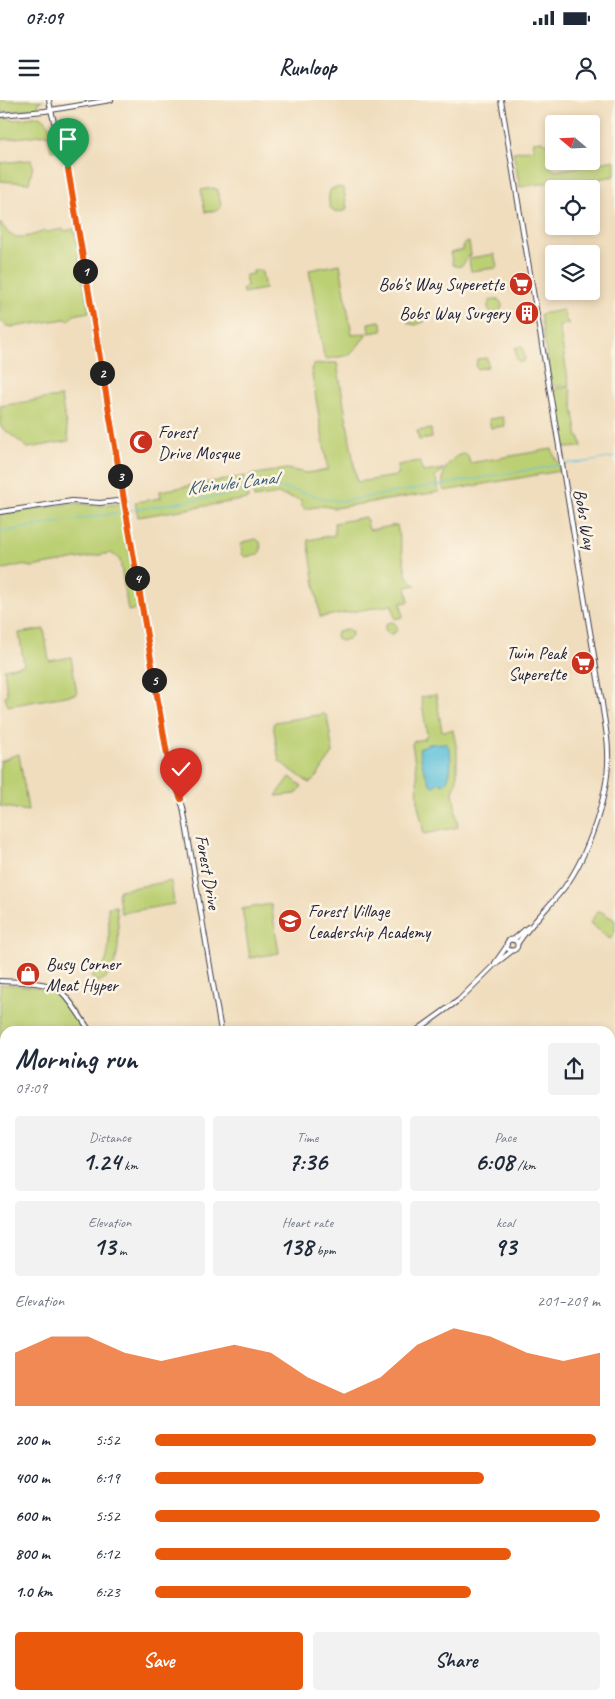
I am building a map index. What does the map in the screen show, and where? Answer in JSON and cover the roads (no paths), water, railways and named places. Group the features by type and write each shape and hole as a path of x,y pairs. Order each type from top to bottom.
{"street":[{"name":"Forest Drive","path":"49,100 55,129 68,169 170,772 183,807 220,1026"},
{"path":"0,115 51,110 111,100"},
{"name":"Bobs Way","path":"501,100 607,733 608,761 603,794 588,842 578,864 563,889 518,943"},
{"path":"0,512 72,501 100,503 125,500"},
{"name":"Bobs Way","path":"513,940 532,924"},
{"path":"423,1026 459,1000 494,965 516,949 518,943 513,940 508,942 494,965"},
{"path":"507,946 512,951"},
{"path":"0,981 46,985 58,990 65,996 86,1026"}],"water":[{"path":"446,743 450,754 451,765 449,775 446,782 443,784 439,782 434,786 431,785 424,771 419,749 428,744"}],"waterway":[{"name":"Kleinvlei Canal","path":"0,532 267,488 287,489 325,499 344,501 615,457"}],"place":[{"name":"Bob's Way Superette","path":"521,284"},
{"name":"Bobs Way Surgery","path":"527,313"},
{"name":"Forest Drive Mosque","path":"141,442"},
{"name":"Twin Peak Superette","path":"583,663"},
{"name":"Forest Village Leadership Academy","path":"290,921"},
{"name":"Busy Corner Meat Hyper","path":"28,974"}]}
